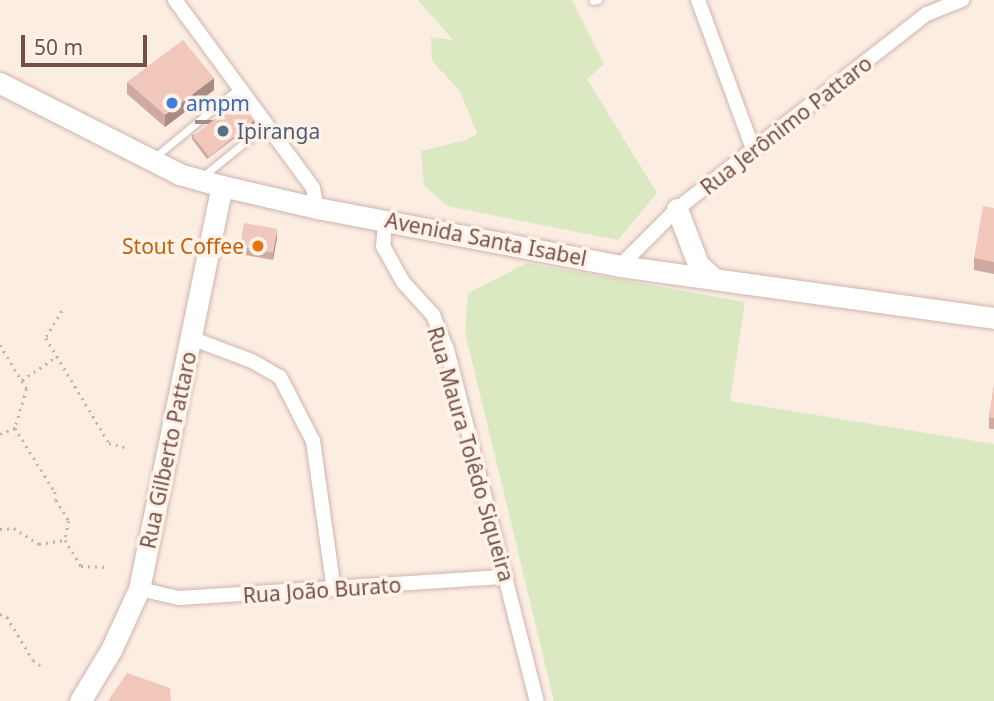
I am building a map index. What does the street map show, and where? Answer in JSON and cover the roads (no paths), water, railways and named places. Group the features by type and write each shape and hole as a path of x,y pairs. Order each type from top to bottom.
{"main road":[{"name":"Avenida Santa Isabel","path":"0,83 178,174 222,186 317,208 620,266 994,318"},
{"name":"Rua Gilberto Pattaro","path":"80,701 111,650 139,589 222,186"},
{"path":"677,209 698,264 714,279"}],"street":[{"path":"175,0 313,188 317,208"},
{"path":"698,0 754,151"},
{"path":"922,0 927,14"},
{"name":"Rua Jerônimo Pattaro","path":"620,266 677,209 927,14 962,0"},
{"name":"Rua Maura Tolêdo Siqueira","path":"385,220 383,246 403,282 432,315 447,349 537,701"},
{"path":"191,338 252,361 280,377 313,441 334,590"},
{"name":"Rua João Burato","path":"139,589 179,598 506,577"}],"lane":[{"path":"152,160 240,87"},
{"path":"199,180 267,124"}],"place":[{"name":"ampm","path":"172,103"},
{"name":"Ipiranga","path":"223,131"},
{"name":"Stout Coffee","path":"258,246"}]}
